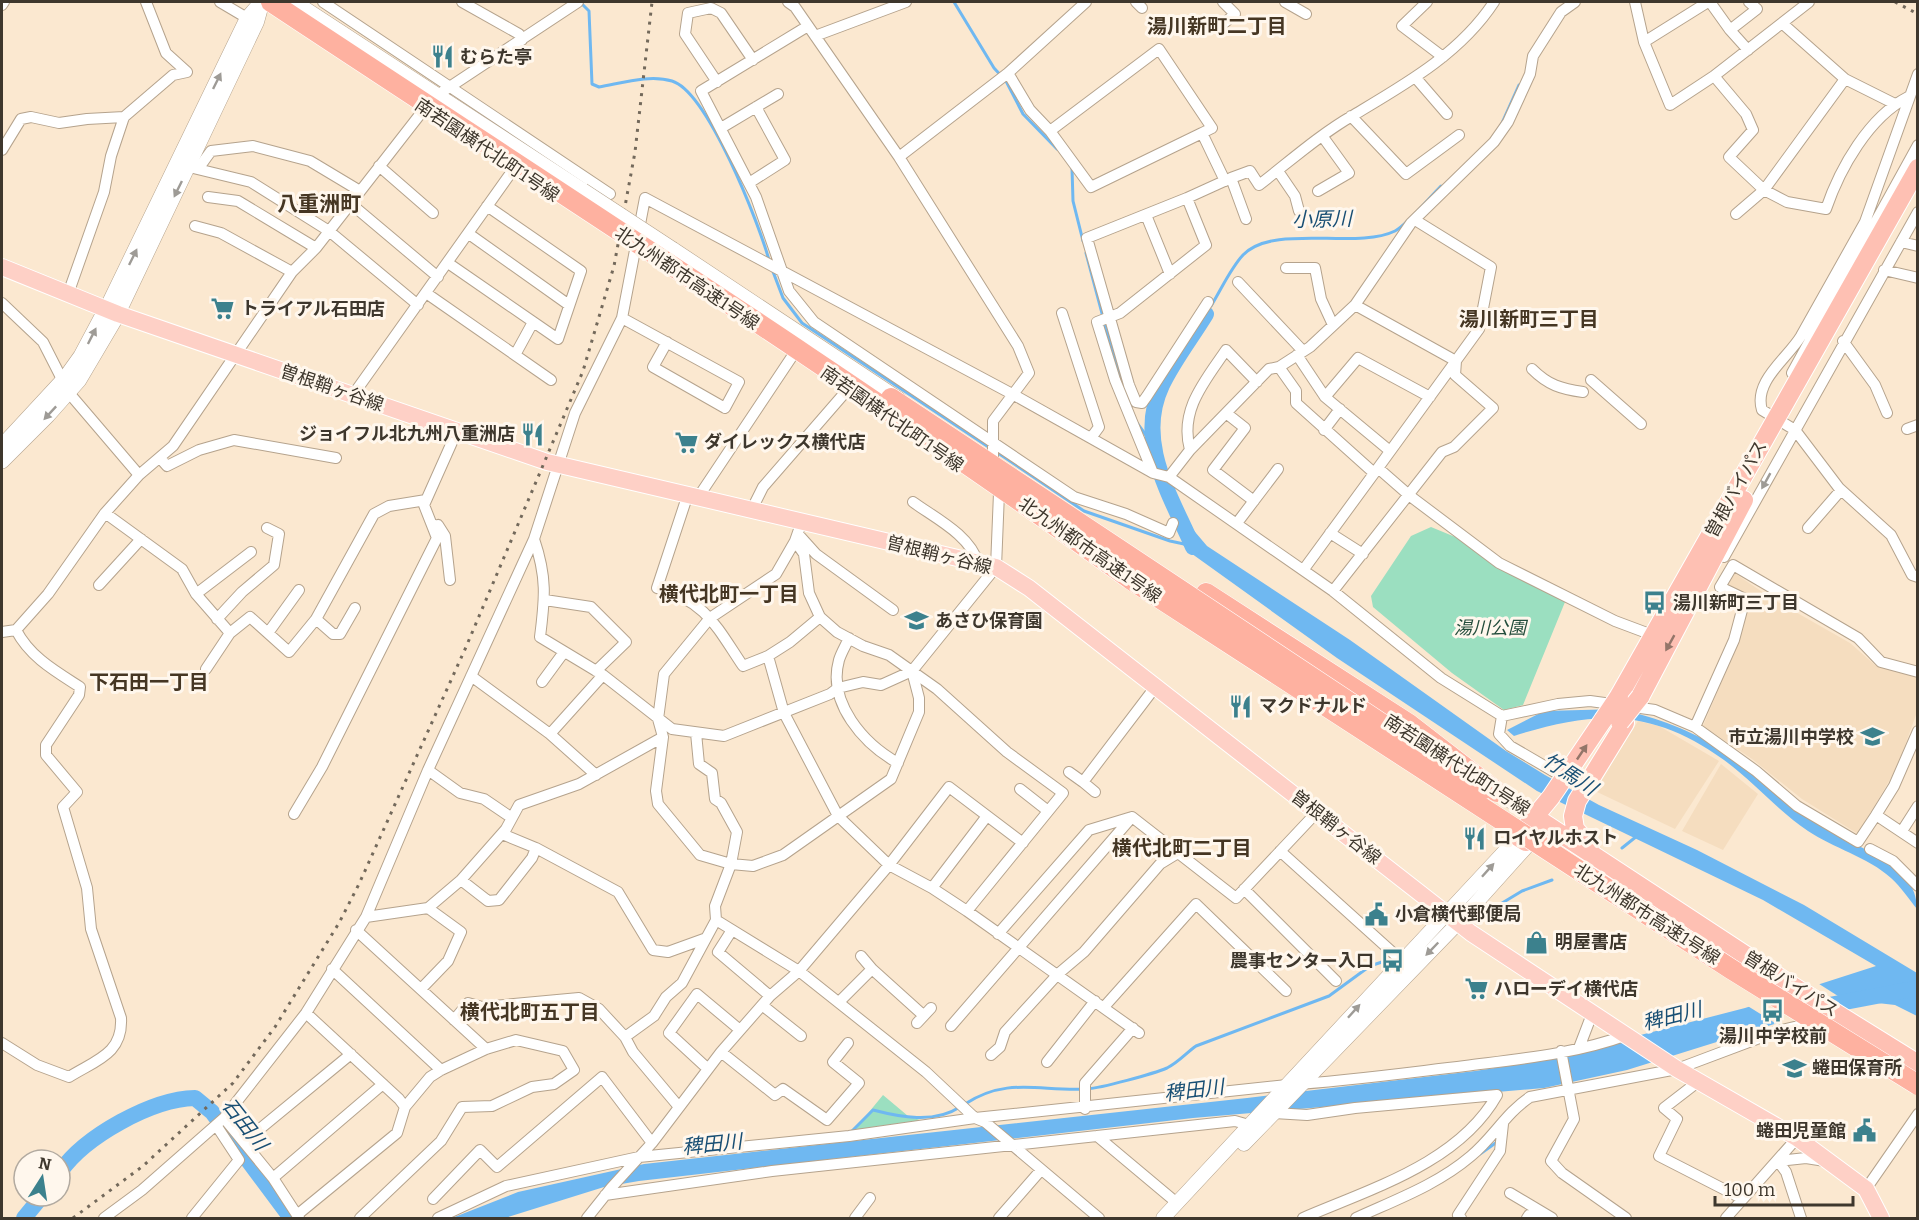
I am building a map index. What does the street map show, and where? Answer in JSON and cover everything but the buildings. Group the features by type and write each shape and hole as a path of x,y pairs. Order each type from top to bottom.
{"highway":[{"name":"北九州都市高速1号線","path":"271,2 1047,519 1130,579 1262,666 1769,994 1917,1085"},
{"name":"北九州都市高速1号線","path":"293,2 1690,927 1917,1071"},
{"name":"曽根バイパス","path":"1892,236 1917,168"},
{"name":"曽根バイパス","path":"1616,722 1620,694 1917,192"},
{"name":"曽根バイパス","path":"1616,722 1640,697 1781,422"},
{"path":"1047,519 1136,571 1394,742 1455,796"},
{"path":"1075,519 1206,593 1409,724 1497,792"},
{"path":"1616,722 1551,809 1575,829 1584,841 1701,920 1743,954"},
{"name":"曽根バイパス","path":"1551,809 1548,857 1743,984 1917,1090"},
{"name":"曽根バイパス","path":"1551,809 1743,954 1917,1065"},
{"name":"曽根バイパス","path":"1551,809 1546,839 1646,906 1743,984"}],"main road":[{"name":"曽根鞘ヶ谷線","path":"2,267 112,311 234,355 559,464 752,509 798,532 996,567 1029,588 1453,918 1592,1014 1674,1067 1797,1138 1830,1162 1866,1189 1881,1218"},
{"path":"2,446 92,362 112,311"},
{"path":"2,461 66,387"}],"street":[{"path":"68,294 104,192 111,156 124,117 173,75 188,72 166,53 146,2"},
{"path":"220,2 247,18"},
{"path":"112,311 247,18 263,2"},
{"path":"112,311 194,168 257,22 263,2"},
{"name":"南若園横代北町1号線","path":"263,2 849,388 1259,671 1455,796 1551,809"},
{"name":"南若園横代北町1号線","path":"293,2 673,249 991,461 1497,792 1551,809"},
{"path":"323,2 609,194"},
{"path":"462,2 519,34 522,40"},
{"path":"2,632 16,630 48,594 105,513 139,475 173,446 292,272 316,248 424,108 436,96 578,2"},
{"path":"906,2 811,31 753,60 701,91 749,183 789,291 814,322 1074,497 1126,514 1169,533 1173,523"},
{"path":"899,157 1008,73 1086,2"},
{"path":"1223,2 1235,14 1223,24"},
{"path":"1285,2 1306,14"},
{"path":"1427,2 1402,26 1443,57"},
{"path":"1109,316 1087,238 1250,171 1259,185 1351,116 1373,105 1443,57 1480,23 1494,2"},
{"path":"1169,477 1190,450 1269,369 1280,367 1300,353 1355,305 1415,220 1494,142 1508,122 1530,74 1533,56 1562,12 1575,2"},
{"path":"1635,2 1644,42 1670,105 1714,76 1809,2"},
{"path":"1644,42 1709,2 1748,50"},
{"path":"1730,30 1756,9 1749,2"},
{"path":"534,539 541,559 545,600 540,637 600,673 672,729 724,736 830,694 838,688 862,682 881,685 912,671 996,567 999,493 991,461 993,421 1029,374 1018,346 899,157 793,3"},
{"path":"717,82 685,34 688,13 711,8 722,13 753,60"},
{"path":"1783,24 1845,79 1895,104"},
{"path":"1008,73 1030,110 1050,131 1091,187 1212,128 1160,49 1050,131"},
{"path":"1917,74 1912,94 1865,222 1793,350 1778,363 1761,393 1762,410 1781,422 1841,490 1891,535 1912,576 1917,577"},
{"path":"1714,76 1746,114 1753,130 1729,157 1764,190 1787,202 1826,209 1834,186 1869,131 1895,104 1912,94"},
{"path":"1415,77 1447,114"},
{"path":"1736,214 1764,190 1845,79"},
{"path":"721,128 778,94"},
{"path":"749,183 785,160 756,107"},
{"path":"1351,116 1406,174 1459,135"},
{"path":"2,150 21,118 31,117 59,123 87,118 124,117"},
{"path":"1202,133 1246,219"},
{"path":"1318,191 1349,173 1323,137"},
{"path":"1781,422 1917,145"},
{"path":"194,168 212,151 253,146 310,161 360,191"},
{"path":"379,166 433,213"},
{"path":"353,395 515,167"},
{"path":"194,168 251,182 329,231 418,305"},
{"path":"1278,171 1295,196 1299,211"},
{"path":"208,197 238,201 316,248"},
{"path":"104,1218 142,1190 220,1121 306,1013 366,917 428,770 534,539 575,413 622,318 645,198 1014,395 1153,473 1169,477 1334,591 1441,678 1502,716 1558,704 1590,701 1655,710 1695,727 1756,771 1797,806 1858,843 1894,786 1917,731"},
{"path":"1153,473 1121,379 1097,322 1120,313 1206,245 1187,198"},
{"path":"350,203 438,277"},
{"path":"448,263 558,339 581,271 487,206"},
{"path":"1620,694 1647,633 1781,422 1843,341 1884,270 1892,236 1917,212"},
{"path":"1146,215 1170,274"},
{"path":"1304,569 1479,329 1491,267 1415,220"},
{"path":"195,226 220,233 292,272"},
{"path":"469,234 569,305"},
{"path":"1892,236 1917,246"},
{"path":"1286,268 1316,268 1321,299 1333,325"},
{"path":"1884,270 1917,278"},
{"path":"1238,282 1300,353 1325,397 1390,451"},
{"path":"426,293 551,380"},
{"path":"1121,379 1136,402 1142,403 1208,302"},
{"path":"2,304 2,318"},
{"path":"2,304 43,342 66,387 139,475"},
{"path":"1355,305 1456,361"},
{"path":"1062,313 1099,427 1091,438"},
{"path":"622,318 667,342 739,382 725,408 653,367 667,342"},
{"path":"515,356 533,322"},
{"path":"1843,341 1875,385 1887,413"},
{"path":"1190,450 1186,436 1187,417 1196,396 1226,350 1257,382"},
{"path":"795,352 694,495 657,588 681,595 710,618 743,666 768,656 790,642 820,617"},
{"path":"1325,397 1358,358 1430,397"},
{"path":"1334,591 1442,452 1454,447 1493,408 1455,375 1456,361"},
{"path":"1280,367 1296,391 1296,403 1324,430 1499,563 1647,633"},
{"path":"1532,369 1545,382 1561,390 1583,392"},
{"path":"1590,380 1641,424"},
{"path":"752,509 763,487 849,388"},
{"path":"1324,430 1340,410"},
{"path":"1226,413 1245,428 1213,470 1254,501"},
{"path":"294,814 322,767 437,538 424,505 457,431"},
{"path":"160,458 167,466 199,450 234,440 336,458"},
{"path":"1237,523 1278,469"},
{"path":"1808,528 1841,490"},
{"path":"206,669 230,633 250,617 289,652 316,620 374,514 389,506 426,500"},
{"path":"913,502 960,537 975,554 978,563"},
{"path":"105,513 182,569 196,594 230,633"},
{"path":"432,527 438,525 445,536 450,580"},
{"path":"217,619 242,592 274,565 279,534 267,528"},
{"path":"798,532 776,574 710,618 664,674 658,719 663,737 656,791 657,804 700,855 731,864 753,866 783,855 891,778 919,712 919,698 912,671"},
{"path":"798,532 816,554 893,610"},
{"path":"798,532 804,554 809,593 820,617 849,638 889,655 937,689 1007,752 1063,793 967,911"},
{"path":"1330,533 1363,554"},
{"path":"99,585 141,539"},
{"path":"196,594 251,552"},
{"path":"1695,727 1734,640 1745,598 1720,587 1733,565 1858,638 1881,662 1917,672"},
{"path":"268,633 299,590"},
{"path":"545,600 591,608 626,642 550,734"},
{"path":"316,620 333,634 340,634 355,608"},
{"path":"2,1043 37,1065 69,1077 116,1048 122,1032 121,1018 91,929 87,888 63,807 77,792 46,754 46,745 79,695 80,687 43,663 23,645 16,630"},
{"path":"849,638 839,661 838,688 844,710 861,733 882,754 898,763"},
{"path":"542,682 564,652"},
{"path":"768,656 784,713 838,816 889,865 932,888 967,911 1136,1030 1085,1083 1085,1109"},
{"path":"471,676 550,734 596,774"},
{"path":"1083,782 1156,686"},
{"path":"1502,716 1499,734 1510,746 1551,809"},
{"path":"625,1037 654,1016 666,997 682,983 716,920 715,906 731,864 737,832 721,803 716,799 712,773 699,764 696,733"},
{"path":"366,917 428,908 461,880 502,834 519,805 579,784 663,737"},
{"path":"428,770 460,793 484,799 512,818"},
{"path":"1069,772 1095,792"},
{"path":"587,1218 608,1191 652,1143 721,1052 770,996 799,971 889,865 949,787 1023,843"},
{"path":"1020,789 1048,811"},
{"path":"1902,831 1917,806"},
{"path":"1163,1218 1297,1083 1402,961 1453,918 1515,860 1551,809"},
{"path":"1320,1056 1453,918 1551,809"},
{"path":"1132,817 1236,898 1317,812"},
{"path":"1876,815 1917,843"},
{"path":"932,888 987,816"},
{"path":"998,934 1089,830 1132,817"},
{"path":"951,1026 1132,817"},
{"path":"502,834 536,848 618,892 653,950 668,952 705,939"},
{"path":"461,880 488,901 499,900 532,858 536,848"},
{"path":"1870,849 1893,861 1917,886"},
{"path":"1280,851 1402,961"},
{"path":"991,1055 1000,1047 1005,1032 1058,974 1084,952 1160,864 1178,853"},
{"path":"1515,860 1528,853 1548,857"},
{"path":"1244,890 1336,981"},
{"path":"1047,1062 1196,904 1286,992"},
{"path":"421,989 448,961 460,932 428,908"},
{"path":"716,920 799,971 839,1002 1099,1218"},
{"path":"356,930 486,1049"},
{"path":"732,930 718,952 770,996"},
{"path":"861,956 872,969 924,1015"},
{"path":"332,969 441,1070"},
{"path":"839,1002 872,969"},
{"path":"708,1069 669,1033 697,994 740,1030"},
{"path":"454,1020 468,1003 482,1007 579,998 599,1010 625,1037 633,1052 679,1107"},
{"path":"762,1005 801,1036"},
{"path":"306,1013 405,1107"},
{"path":"1579,1048 1592,1014"},
{"path":"1356,1218 1374,1215 1440,1180 1470,1157 1496,1133 1512,1109 1530,1097 1674,1067 1805,1023"},
{"path":"438,1218 506,1186 637,1159 1297,1083 1342,1082 1510,1060 1579,1048 1627,1035"},
{"path":"220,1121 244,1142 273,1178 298,1217 397,1133 405,1107 430,1077 441,1070 486,1049 516,1040 563,1051 574,1070 554,1084 531,1087 492,1106 462,1107 441,1141 360,1218"},
{"path":"721,1052 775,1095 783,1089 827,1120 859,1083 833,1062 848,1042"},
{"path":"1561,1051 1570,1088 1574,1119 1551,1161 1562,1173 1626,1218"},
{"path":"244,1142 351,1054"},
{"path":"433,1199 480,1150 497,1167 602,1077 652,1143"},
{"path":"1699,1081 1664,1108 1677,1119 1659,1156 1743,1199"},
{"path":"273,1178 383,1084"},
{"path":"608,1191 771,1171 1308,1115 1355,1108 1497,1095 1489,1108 1464,1136 1427,1161 1304,1218"},
{"path":"1866,1189 1917,1114"},
{"path":"1176,1218 1262,1118"},
{"path":"192,1218 239,1160 220,1121"},
{"path":"1461,1218 1458,1215 1500,1151 1504,1122"},
{"path":"1097,1136 1177,1203"},
{"path":"1726,1218 1797,1138"},
{"path":"1778,1161 1806,1158 1830,1162"},
{"path":"1778,1161 1786,1172 1801,1218"},
{"path":"999,1218 1041,1170"},
{"path":"1510,1193 1552,1218"},
{"path":"860,1216 870,1198"},
{"path":"1527,1218 1529,1215 1536,1218"}],"shaded area":[{"path":"1733,572 1771,598 1850,643 1875,665 1917,678 1917,712 1903,751 1892,776 1858,834 1802,799 1752,759 1703,726 1740,639 1749,598 1725,586"},
{"path":"1638,721 1659,726 1719,761 1675,829 1595,791"},
{"path":"1721,764 1758,794 1723,850 1682,831"}],"green space":[{"name":"湯川公園","path":"1431,527 1465,541 1565,602 1523,705 1504,710 1452,673 1373,607 1371,596 1411,536"},
{"path":"883,1095 908,1116 923,1121 851,1134"}],"water":[{"path":"1184,526 1190,526 1207,546 1350,640 1506,751 1545,775 1599,805 1697,850 1804,905 1917,973 1917,1016 1895,1005 1851,1000 1627,1070 1544,1088 1193,1118 639,1181 604,1187 505,1218 452,1218 518,1192 644,1164 1247,1098 1540,1061 1745,1008 1876,966 1763,900 1537,791 1337,658 1188,551 1182,543"},
{"path":"1619,709 1647,716 1686,731 1738,759 1823,827 1882,858 1896,868 1907,879 1914,893 1917,909 1898,885 1882,871 1808,831 1786,815 1724,760 1698,743 1672,731 1647,723 1597,718 1543,727 1514,736 1507,730 1544,711"}],"pier":[{"path":"1816,982 1849,1003 1780,1026 1746,1005"}],"waterway":[{"path":"954,2 994,68 1006,81 1023,114 1057,149"},
{"path":"581,3 589,11 592,84 599,87 655,78 672,81 686,90 716,133 730,161 755,218 769,260"},
{"name":"小原川","path":"1502,123 1519,85"},
{"path":"1072,168 1073,201 1083,241"},
{"name":"小原川","path":"1211,306 1238,261 1257,246 1274,240 1359,238 1379,236 1395,231 1412,217 1441,186"},
{"path":"1086,253 1103,317"},
{"path":"772,269 783,298 802,323 990,448"},
{"name":"小原川","path":"1193,547 1159,468 1152,427 1155,406 1162,385 1206,314"},
{"path":"1104,323 1124,389"},
{"path":"1137,423 1151,442"},
{"path":"995,451 1084,511 1184,544"},
{"path":"1622,848 1637,836"},
{"path":"1474,920 1522,891 1552,880"},
{"path":"965,1104 996,1090 1025,1087 1087,1089 1160,1071 1175,1063 1196,1046 1329,996 1370,966 1385,961"},
{"name":"稗田川","path":"1824,1006 1918,988"},
{"name":"石田川","path":"72,1158 102,1133 140,1112 178,1100 195,1098 212,1112 291,1218"},
{"path":"850,1133 873,1110 917,1118 939,1116 960,1107"},
{"path":"1480,1154 1497,1142"},
{"name":"石田川","path":"24,1218 32,1208"}],"railway":[{"path":"73,1218 143,1166 233,1083 275,1027 339,923 359,884 466,647 583,371 614,266 635,152 652,2"},
{"path":"1895,2 1918,14"}],"place":[{"name":"むらた亭","path":"442,57"},
{"name":"トライアル石田店","path":"223,309"},
{"name":"ジョイフル北九州八重洲店","path":"533,434"},
{"name":"ダイレックス横代店","path":"686,442"},
{"name":"湯川新町三丁目","path":"1655,603"},
{"name":"あさひ保育園","path":"917,621"},
{"name":"マクドナルド","path":"1241,706"},
{"name":"市立湯川中学校","path":"1872,737"},
{"name":"ロイヤルホスト","path":"1475,838"},
{"name":"小倉横代郵便局","path":"1377,914"},
{"name":"明屋書店","path":"1537,942"},
{"name":"農事センター入口","path":"1392,961"},
{"name":"ハローデイ横代店","path":"1476,989"},
{"name":"湯川中学校前","path":"1773,1010"},
{"name":"蜷田保育所","path":"1794,1068"},
{"name":"蜷田児童館","path":"1864,1131"}],"district":[{"name":"湯川新町二丁目","path":"1217,26"},
{"name":"八重洲町","path":"319,204"},
{"name":"湯川新町三丁目","path":"1529,319"},
{"name":"横代北町一丁目","path":"729,594"},
{"name":"下石田一丁目","path":"149,682"},
{"name":"横代北町二丁目","path":"1182,848"},
{"name":"横代北町五丁目","path":"530,1012"}],"water label":[{"name":"竹馬川","path":"1570,774"}]}
